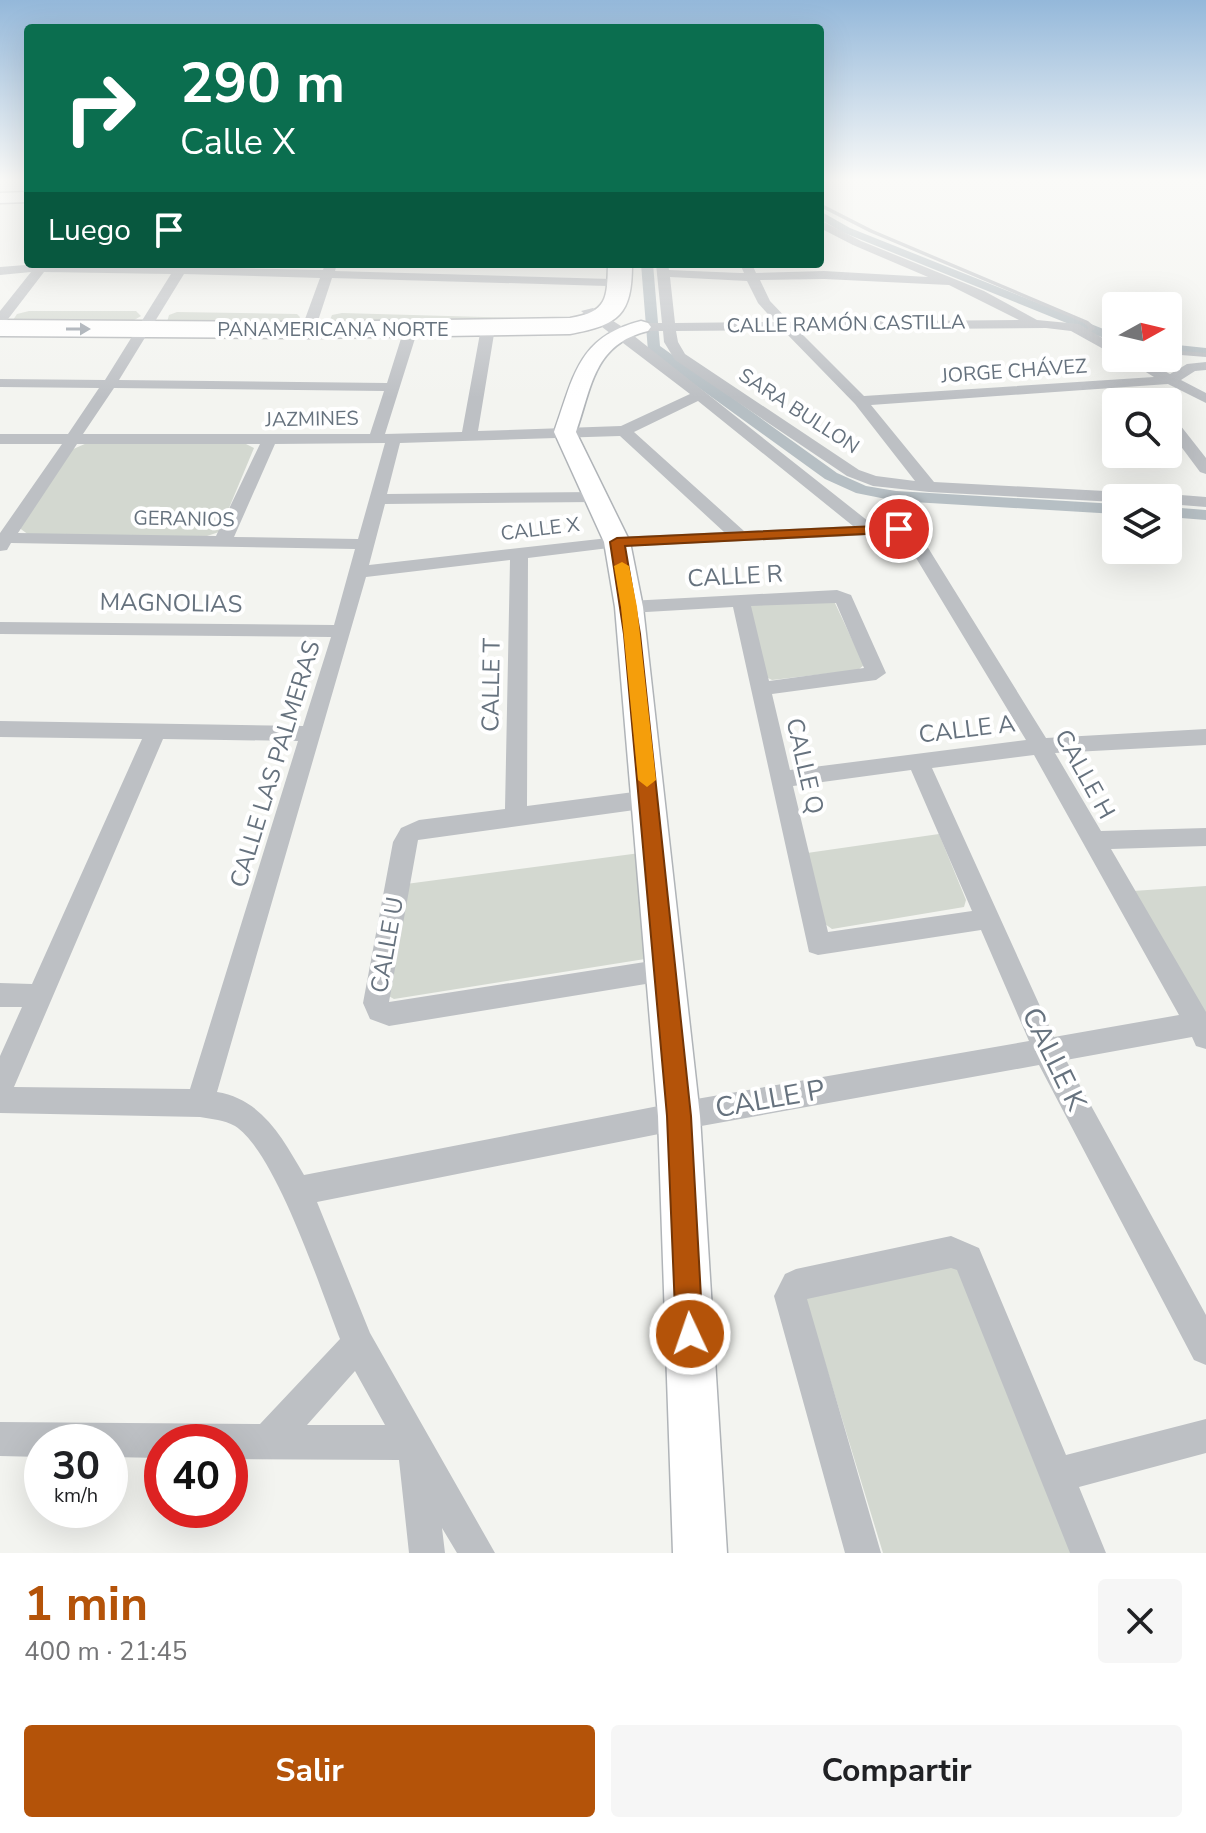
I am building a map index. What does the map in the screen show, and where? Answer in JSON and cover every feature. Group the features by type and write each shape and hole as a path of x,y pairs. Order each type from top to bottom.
{"highway":[{"path":"602,320 612,313 619,299 611,270"},
{"name":"PANAMERICANA NORTE","path":"2,316 152,320 548,316 602,320"},
{"name":"PANAMERICANA NORTE","path":"311,320 411,329 570,326 602,320"}],"street":[{"path":"881,252 954,282 1020,313 1033,323"},
{"path":"0,265 24,266"},
{"path":"0,271 25,268"},
{"path":"2,316 40,268"},
{"path":"2,541 152,320 181,268"},
{"path":"256,268 611,270"},
{"path":"816,268 824,275"},
{"path":"311,320 330,269"},
{"path":"662,269 749,270 954,282"},
{"name":"SARA BULLON","path":"662,269 657,326 680,357 853,473 885,484 1102,496"},
{"path":"749,270 764,303 860,401 929,487"},
{"name":"CALLE RAMÓN CASTILLA","path":"602,320 657,326 1033,323 1085,330"},
{"path":"700,1553 679,1116 629,607 617,542 565,432 595,352 602,320 869,530"},
{"path":"469,436 488,328"},
{"name":"CALLE LAS PALMERAS","path":"200,1103 367,544 379,499 391,387 411,329"},
{"path":"1085,330 1102,342"},
{"name":"JORGE CHÁVEZ","path":"1143,388 1170,380 1192,367 1206,366"},
{"path":"1130,372 1143,388"},
{"path":"1155,372 1206,399"},
{"path":"0,383 391,387"},
{"name":"JORGE CHÁVEZ","path":"860,401 1102,390"},
{"path":"700,395 624,431 738,535"},
{"name":"JAZMINES","path":"0,439 269,440 624,431"},
{"path":"1182,437 1206,469"},
{"path":"223,541 269,440"},
{"path":"379,499 596,497"},
{"path":"1182,500 1206,502"},
{"name":"CALLE X","path":"359,572 617,542 899,529 916,538"},
{"name":"CALLE H","path":"916,538 1040,746 1202,1030"},
{"name":"GERANIOS","path":"2,541 367,544"},
{"name":"CALLE T","path":"516,816 519,554"},
{"name":"CALLE R","path":"629,607 740,599 837,596 844,599 876,673 761,689"},
{"name":"CALLE Q","path":"740,599 818,944 988,919"},
{"name":"MAGNOLIAS","path":"0,628 342,631"},
{"path":"0,1087 156,731"},
{"path":"3,734 156,731 311,734"},
{"name":"CALLE A","path":"782,779 1040,746 1206,737"},
{"name":"CALLE K","path":"918,761 1046,1050 1206,1348"},
{"name":"CALLE U","path":"649,799 419,829 409,834 376,1003 379,1011 389,1014 664,970"},
{"path":"1093,841 1206,837"},
{"path":"0,995 38,996"},
{"name":"CALLE P","path":"297,1191 679,1116 1046,1050 1202,1030"},
{"path":"0,1100 200,1103 225,1107 248,1118 273,1150 297,1191 358,1344 477,1553"},
{"path":"863,1553 790,1296 796,1285 951,1252 968,1259 1088,1553"},
{"path":"268,1441 358,1344"},
{"path":"1057,1475 1206,1436"},
{"path":"0,1439 415,1443"},
{"path":"415,1443 427,1553"}],"lane":[{"path":"922,252 1086,322 1085,330"},
{"path":"1182,353 1206,355"}],"shaded area":[{"path":"29,311 136,311 141,316 131,322 13,320 17,314"},
{"path":"177,312 297,314 300,317 298,322 167,322 169,315"},
{"path":"332,315 549,319 329,322"},
{"path":"242,442 254,448 219,532 201,538 29,535 18,527 71,450 87,443"},
{"path":"834,601 864,665 858,670 772,680 766,677 748,605"},
{"path":"939,834 966,900 964,907 832,929 825,924 807,853"},
{"path":"640,853 645,959 394,999 385,994 406,884"},
{"path":"1206,886 1206,1018 1133,891"},
{"path":"943,1260 957,1268 1072,1553 883,1553 804,1294"}],"waterway":[{"path":"902,252 1102,333"},
{"path":"647,268 653,348 831,476 862,490 896,496 1102,508"},
{"path":"1182,349 1206,352"},
{"path":"1182,513 1206,515"}],"slow traffic":[{"path":"622,566 647,780"}],"route":[{"path":"690,1334 679,1116 632,634 617,542 899,529"}]}
